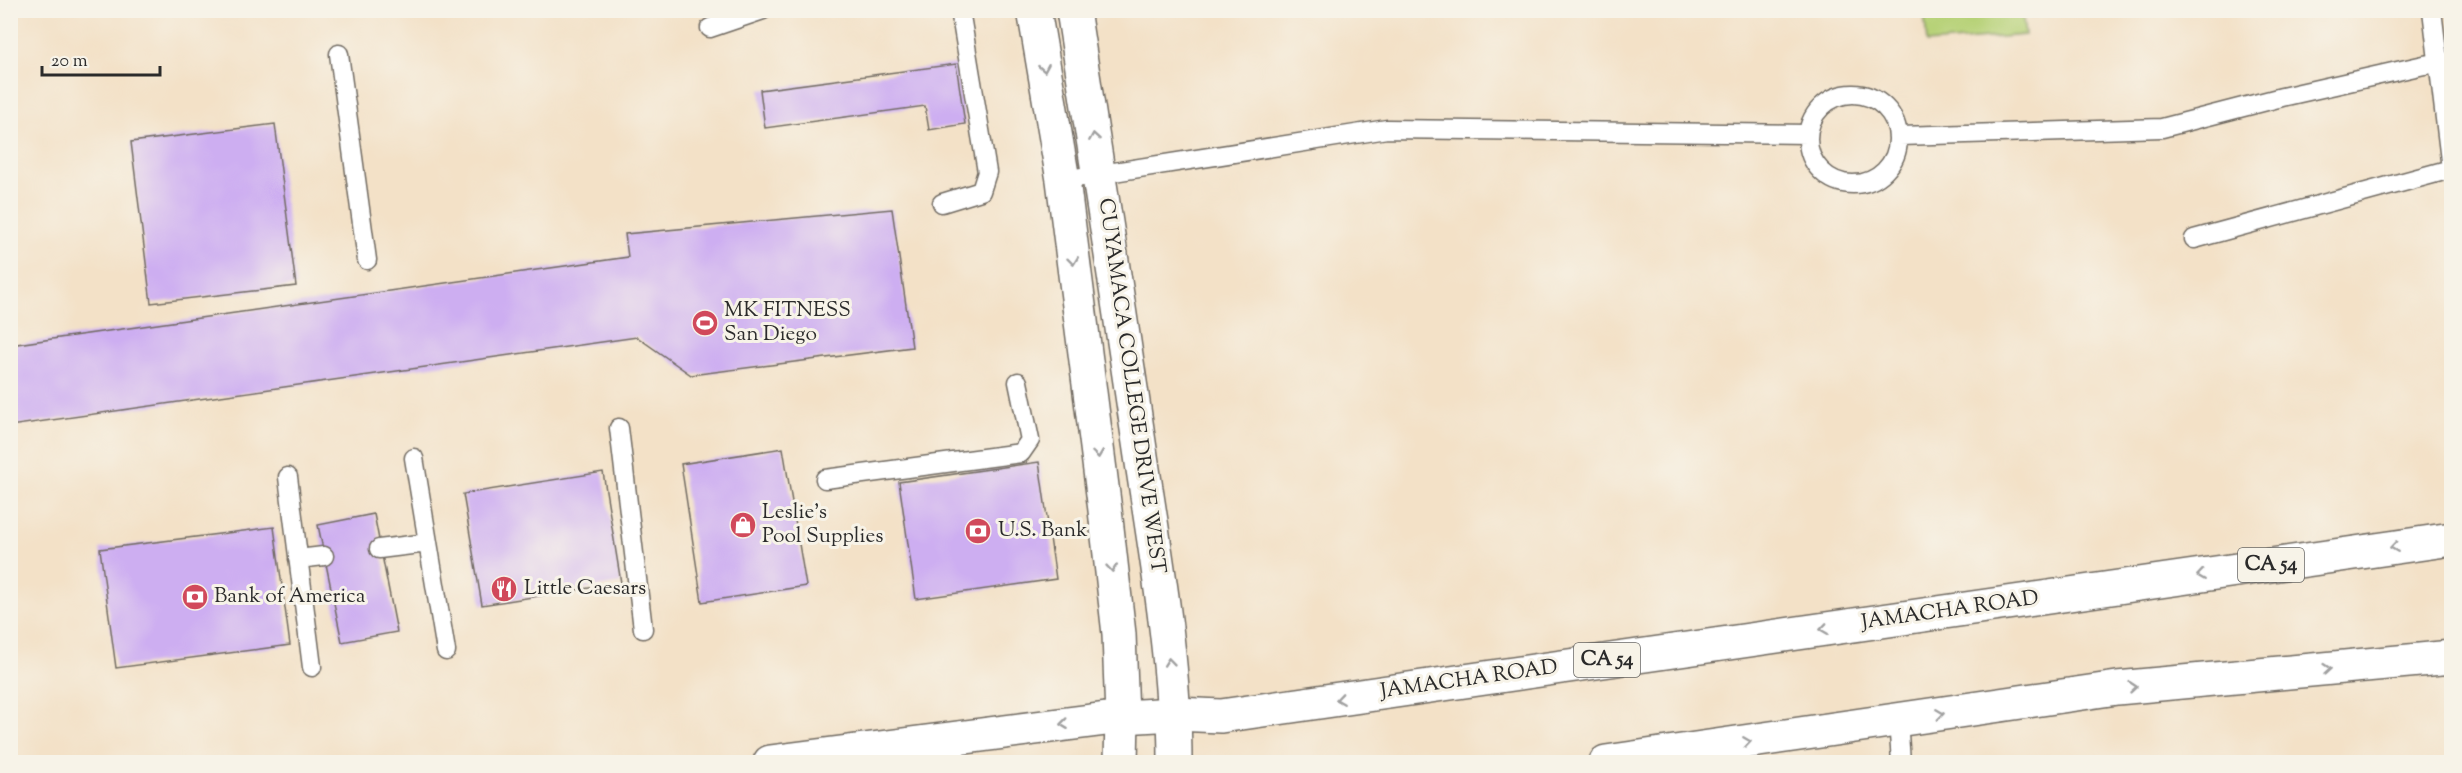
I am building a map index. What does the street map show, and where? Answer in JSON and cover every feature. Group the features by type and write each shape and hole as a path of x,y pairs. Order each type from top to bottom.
{"main road":[{"name":"CUYAMACA COLLEGE DRIVE WEST","path":"1034,10 1063,180 1106,510 1119,634 1121,762"},
{"name":"CUYAMACA COLLEGE DRIVE WEST","path":"1073,10 1100,174 1164,612 1175,714 1175,762"},
{"name":"JAMACHA ROAD","path":"770,762 1122,717 1175,714 1221,716 2451,539"},
{"path":"1606,762 2117,688 2451,657"}],"lane":[{"path":"710,28 764,10"},
{"path":"942,204 981,191 987,172 960,10"},
{"path":"2194,239 2451,169 2444,62 2432,10"},
{"path":"339,54 367,260"},
{"path":"1900,136 2162,128 2282,97 2444,62"},
{"path":"1841,94 1868,95 1890,110 1900,136 1889,167 1873,180 1853,184 1833,179 1817,165 1810,151 1808,134 1818,109 1841,94"},
{"path":"1063,180 1387,129 1808,134"},
{"path":"825,479 1022,453 1030,440 1018,382"},
{"path":"619,428 642,629"},
{"path":"414,458 446,651"},
{"path":"288,477 312,667"},
{"path":"379,549 428,543"},
{"path":"298,559 324,556"},
{"path":"1898,720 1902,762"}],"green space":[{"path":"1924,11 2022,11 2025,35 1927,43"}],"building":[{"path":"956,64 965,124 929,130 925,106 765,128 760,90"},
{"path":"275,124 296,286 151,303 131,142"},
{"path":"892,209 912,347 691,375 637,337 10,426 10,345 628,257 625,234"},
{"name":"Leslie's Pool Supplies","path":"783,448 806,586 702,602 681,464"},
{"name":"U.S. Bank","path":"1039,462 1056,579 916,599 899,482"},
{"path":"603,472 621,583 482,605 463,494"},
{"path":"374,514 397,632 342,642 318,525"},
{"name":"Bank of America","path":"274,527 290,645 116,668 100,549"}],"place":[{"name":"MK FITNESS San Diego","path":"705,323"},
{"name":"Leslie's Pool Supplies","path":"743,525"},
{"name":"U.S. Bank","path":"978,531"},
{"name":"Little Caesars","path":"504,589"},
{"name":"Bank of America","path":"195,597"}]}
